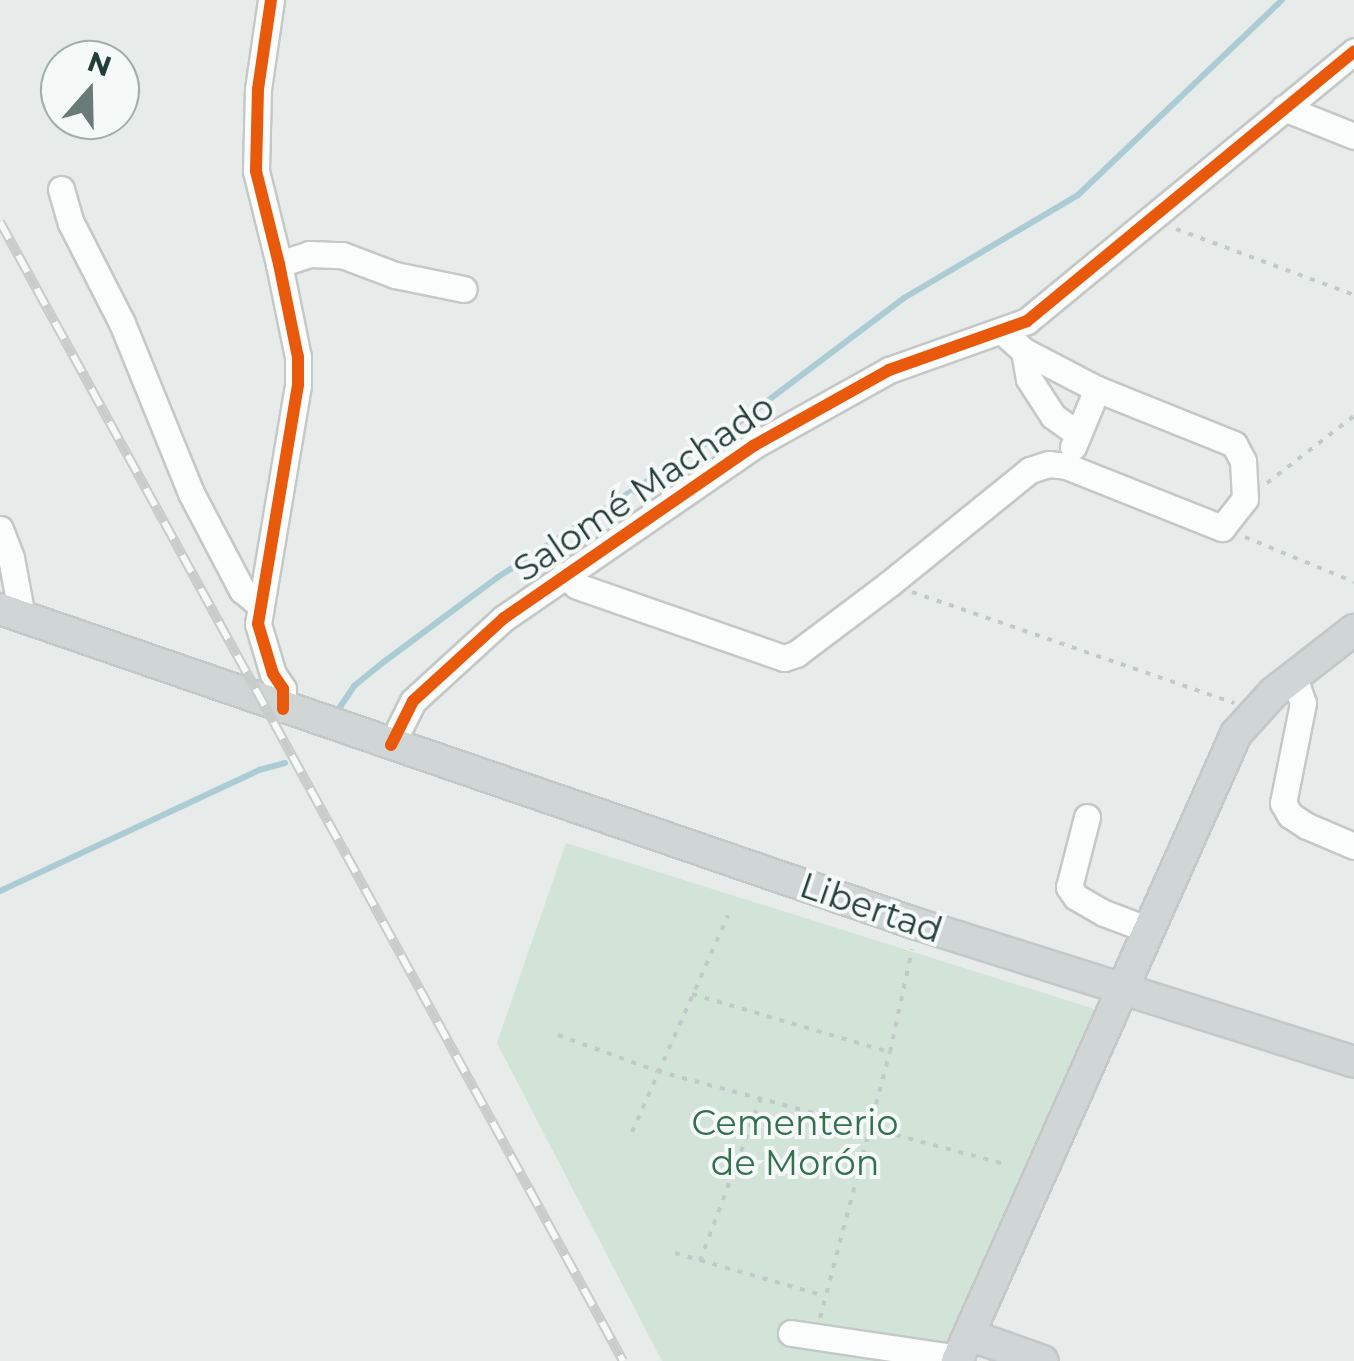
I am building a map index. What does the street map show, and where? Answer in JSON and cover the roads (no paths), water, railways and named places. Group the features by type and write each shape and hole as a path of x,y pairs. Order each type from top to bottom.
{"main road":[{"name":"Libertad","path":"11,613 917,924 1354,1062"},
{"path":"1044,1361 961,1351 1224,758 1251,714 1354,630"}],"street":[{"path":"271,0 254,140 256,171 280,264 298,357 298,385 258,624 272,674 283,690 283,709"},
{"name":"Salomé Machado","path":"392,745 413,701 460,654 564,575 753,446 889,370 1003,332 1048,306 1148,218 1354,51"},
{"path":"1284,108 1354,136"},
{"path":"61,188 71,223 122,323 192,494 242,590 260,605"},
{"path":"280,264 308,254 342,255 395,275 464,289"},
{"path":"564,575 577,586 784,658 796,654 889,584 1030,470 1048,464 1066,466 1222,528 1245,499 1243,460 1234,444 1097,389 1024,351 1003,332"},
{"path":"1024,351 1029,378 1053,416 1078,434"},
{"path":"1066,466 1097,389"},
{"path":"0,529 20,594 11,613"},
{"path":"1294,676 1302,703 1283,803 1290,815 1307,826 1354,846"},
{"path":"1086,817 1069,888 1076,897 1104,913 1148,930"},
{"path":"803,1335 961,1351"}],"waterway":[{"path":"338,710 354,686 498,577 738,423 904,298 1078,195 1282,0"},
{"path":"0,891 259,770 285,763"}],"railway":[{"path":"0,222 623,1361"}],"park label":[{"name":"Cementerio de Morón","path":"795,1143"}]}
